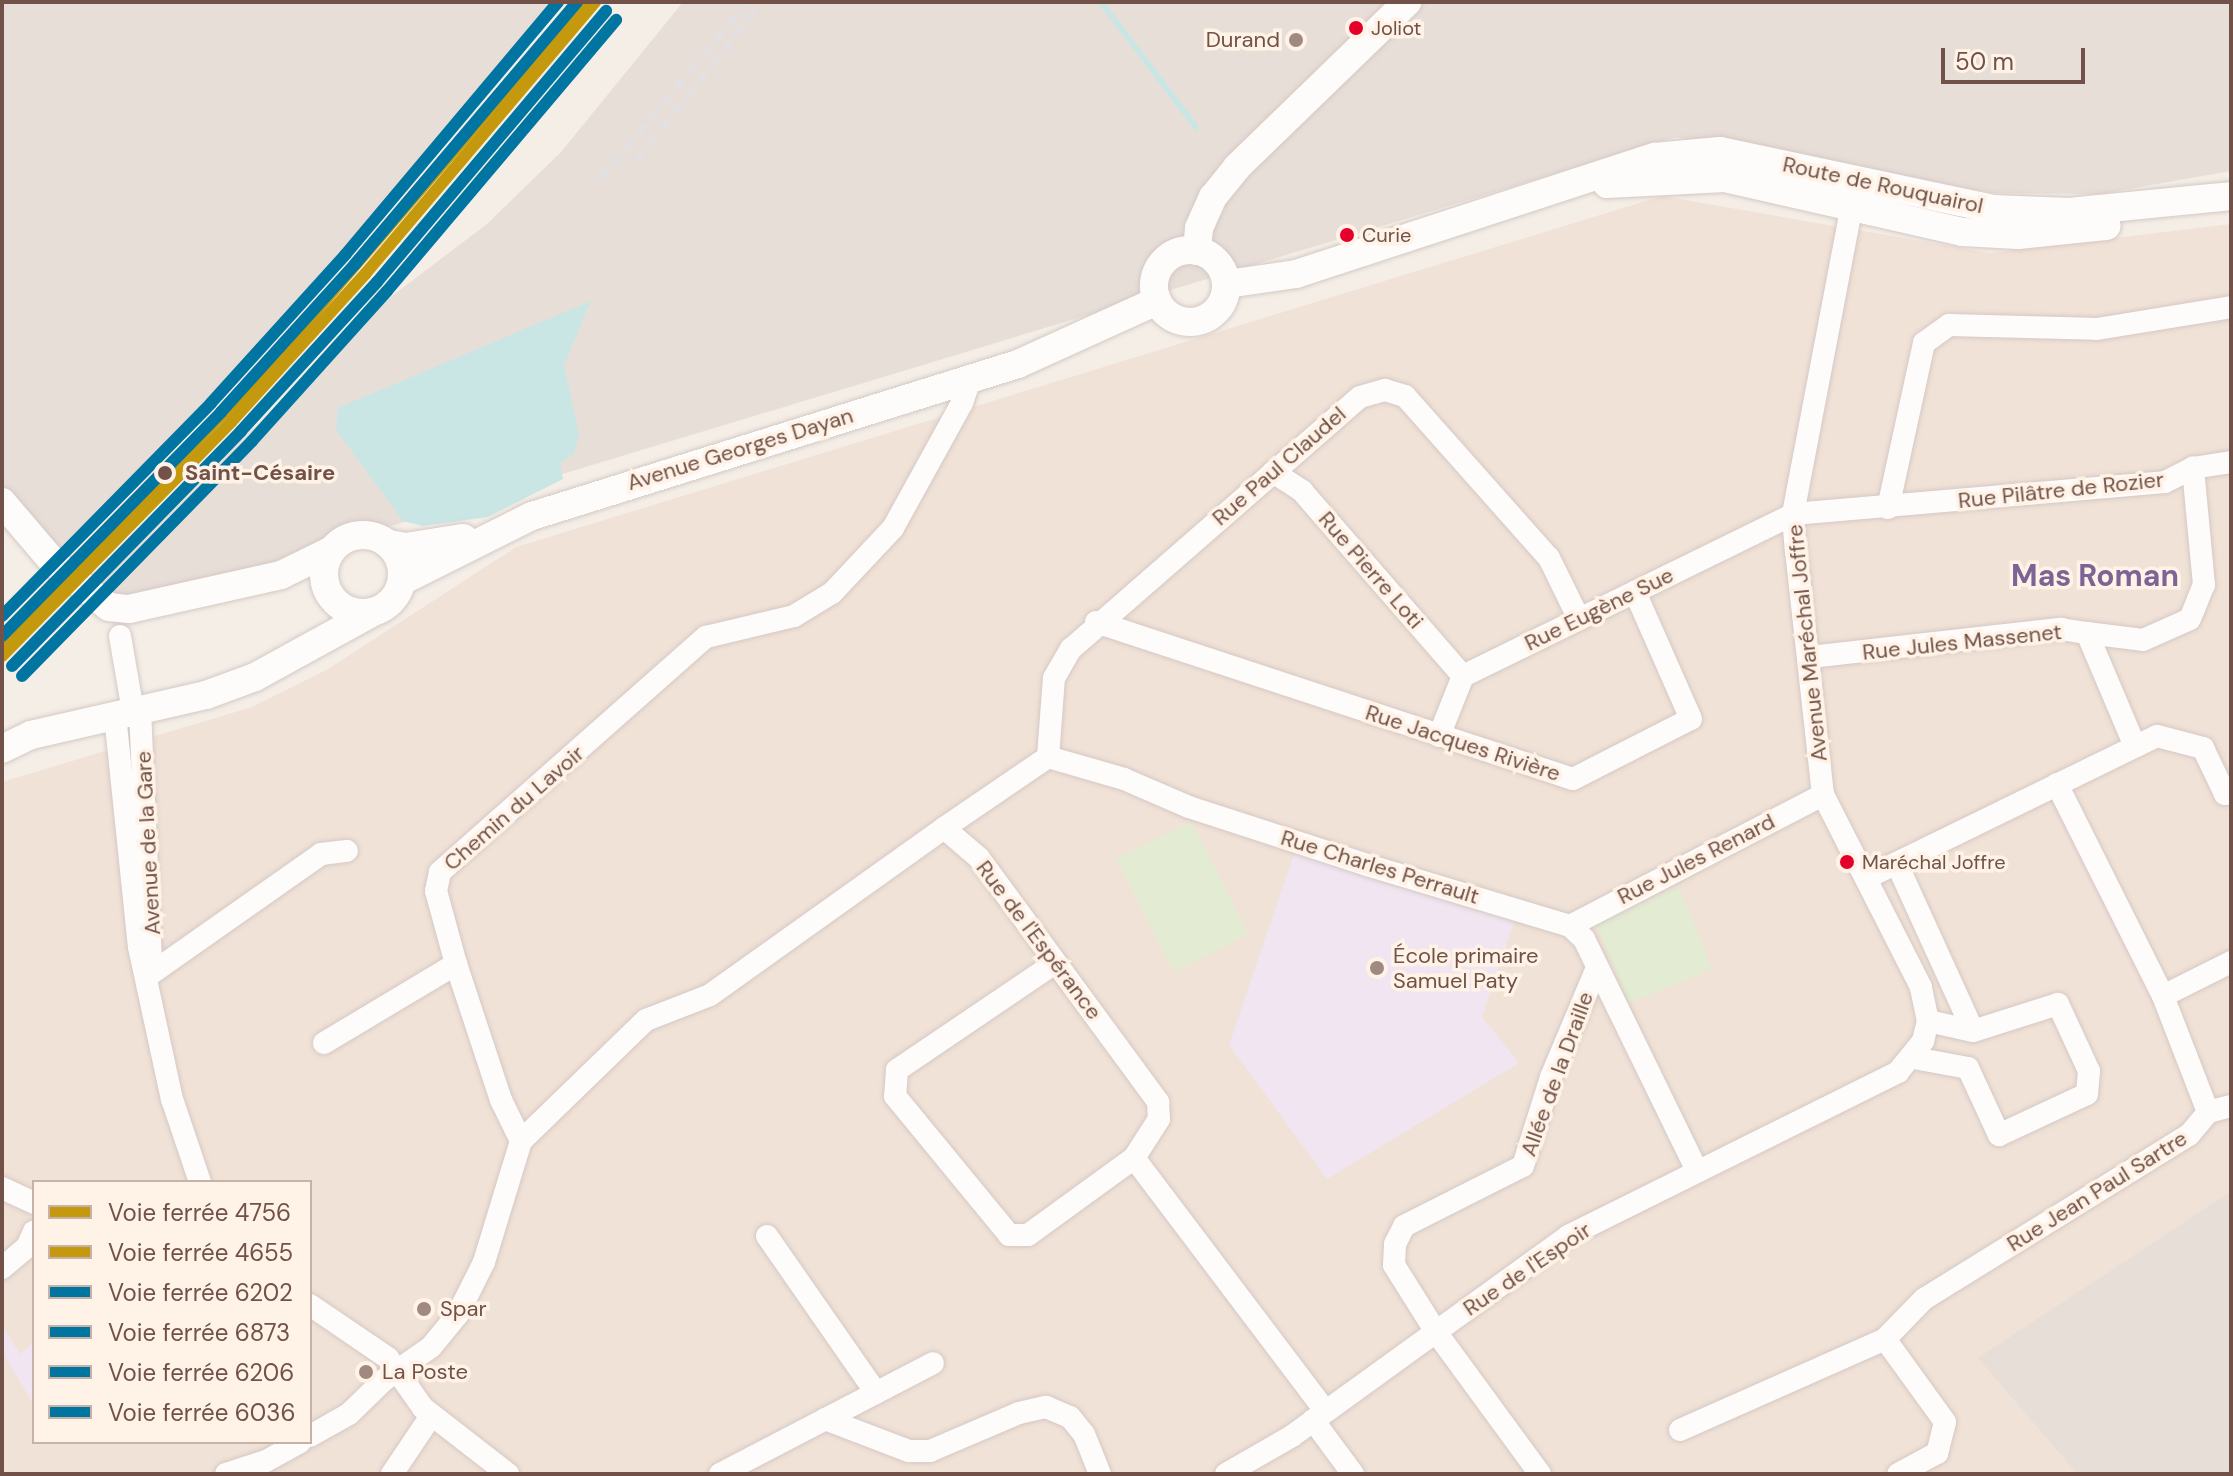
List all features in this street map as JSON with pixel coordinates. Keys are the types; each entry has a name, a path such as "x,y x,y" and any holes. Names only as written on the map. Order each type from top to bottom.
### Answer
{"street":[{"path":"1197,251 1199,228 1213,197 1237,167 1407,2"},
{"name":"Route de Rouquairol","path":"1227,284 1296,274 1547,194 1630,180 1725,178 1854,193 1962,232 2018,235 2129,222 2228,196"},
{"name":"Avenue Maréchal Joffre","path":"1854,193 1793,514 1823,795 1921,987 1922,1040"},
{"path":"1184,251 1197,251 1218,263 1227,284 1217,311 1205,319 1177,320 1157,301 1154,287 1163,263 1184,251"},
{"path":"971,377 1047,353 1157,301"},
{"path":"1888,508 1924,343 1949,325 2097,329 2231,307"},
{"name":"Avenue Georges Dayan","path":"389,544 433,544 510,525 971,377"},
{"name":"Chemin du Lavoir","path":"521,1141 501,1100 456,964 436,891 440,872 706,637 794,616 832,593 893,528 962,403 971,377"},
{"name":"Rue Paul Claudel","path":"1048,757 1054,678 1096,622 1360,397 1385,390 1405,396 1549,558 1579,619"},
{"name":"Rue Pilâtre de Rozier","path":"1793,514 2165,482 2193,468 2231,462"},
{"path":"2087,633 2143,640 2190,619 2204,585 2193,468"},
{"name":"Rue Pierre Loti","path":"1273,472 1302,491 1463,676"},
{"name":"Rue Eugène Sue","path":"1463,676 1793,514"},
{"path":"2,749 31,735 206,695 317,644 373,612 393,600 402,581 402,565 389,544 359,534 281,575 129,609 109,607 11,523"},
{"name":"Avenue Georges Dayan","path":"402,581 510,525"},
{"path":"317,644 327,623 323,568 330,551"},
{"path":"281,575 327,591 346,609 373,612"},
{"name":"Rue Jacques Rivière","path":"1096,622 1573,779 1691,719 1635,592"},
{"name":"Rue Jules Massenet","path":"1810,657 2061,629 2087,633 2135,746"},
{"name":"Avenue de la Gare","path":"120,636 154,946 149,975 172,1099 191,1177"},
{"path":"1439,736 1463,676"},
{"path":"1866,878 2157,736 2203,748 2225,794 2231,792"},
{"path":"312,1435 349,1414 431,1347 458,1314 484,1262 521,1141 646,1020 710,995 1048,757"},
{"name":"Rue Charles Perrault","path":"1048,757 1124,779 1189,807 1367,865 1570,926"},
{"name":"Rue Jean Paul Sartre","path":"1885,1339 1924,1299 2189,1135 2208,1112 2163,996 2057,784"},
{"name":"Rue Jules Renard","path":"1570,926 1823,795"},
{"name":"Rue de l'Espérance","path":"944,828 979,858 1158,1102 1159,1119 1134,1158"},
{"path":"149,975 321,854 347,851"},
{"path":"1897,864 1973,1031"},
{"path":"1570,926 1584,939 1596,970 1697,1171"},
{"path":"2163,996 2231,962"},
{"path":"1055,963 897,1070 895,1096 1009,1235 1028,1235 1134,1158 1319,1416 1353,1474"},
{"path":"324,1043 456,964"},
{"name":"Allée de la Draille","path":"1540,1474 1436,1332 1394,1265 1395,1244 1404,1226 1523,1166 1551,1077 1596,970"},
{"path":"2058,1004 2089,1071 2087,1094 1999,1135 1968,1068 1922,1040 1973,1031 2058,1004"},
{"name":"Rue de l'Espoir","path":"1226,1474 1319,1416 1568,1236 1898,1072 1922,1040"},
{"path":"2208,1112 2231,1106"},
{"path":"2,1188 32,1202"},
{"path":"2,1268 27,1247 32,1236"},
{"path":"767,1236 876,1393"},
{"path":"312,1306 388,1358 431,1416 508,1474"},
{"path":"1680,1430 1885,1339 1945,1422 1937,1453 1898,1474"},
{"path":"720,1474 933,1363"},
{"path":"825,1419 909,1451 930,1451 1046,1407 1070,1417 1084,1434 1100,1474"},
{"path":"392,1474 431,1416"},
{"path":"226,1474 296,1444"}],"shaded area":[{"path":"2,2 556,2 183,437 62,552 2,485"},
{"path":"683,2 2231,2 2231,171 2100,194 1994,193 1676,137 130,605 94,582 388,299 487,224 561,152"},
{"path":"1662,196 1990,253 2231,224 2231,1191 1979,1358 2077,1474 2,1474 2,782 252,707 328,669 516,547"},
{"name":"École primaire Samuel Paty","path":"1295,851 1515,919 1482,1017 1519,1063 1327,1179 1229,1045"},
{"path":"2231,1191 2231,1474 2077,1474 1978,1358"},
{"path":"2,1325 20,1354 32,1344 32,1402 2,1352"}],"green space":[{"path":"1191,821 1249,934 1174,972 1116,859"},
{"path":"1679,887 1712,970 1628,1004 1595,921"}],"water":[{"path":"591,301 564,365 579,435 574,454 560,463 563,479 488,517 423,526 403,521 336,430 338,408"}],"waterway":[{"path":"1101,2 1196,127"}],"railway":[{"path":"600,180 747,2"},
{"path":"636,161 762,2"}],"rail line":[{"name":"6036","path":"2,616 211,403 345,255 558,2"},
{"name":"6873","path":"2,636 221,412 355,264 577,2"},
{"name":"4756","path":"2,642 264,371 581,2"},
{"name":"4655","path":"2,656 231,422 366,273 595,2"},
{"name":"6202","path":"12,666 241,431 377,282 606,11"},
{"name":"6206","path":"22,676 252,441 387,291 616,20"}],"place":[{"name":"Joliot","path":"1356,28"},
{"name":"Durand","path":"1296,40"},
{"name":"Curie","path":"1347,235"},
{"name":"Saint-Césaire","path":"165,473"},
{"name":"Maréchal Joffre","path":"1847,862"},
{"name":"École primaire Samuel Paty","path":"1377,968"},
{"name":"Spar","path":"424,1309"},
{"name":"La Poste","path":"366,1372"}],"district":[{"name":"Mas Roman","path":"2095,576"}]}
